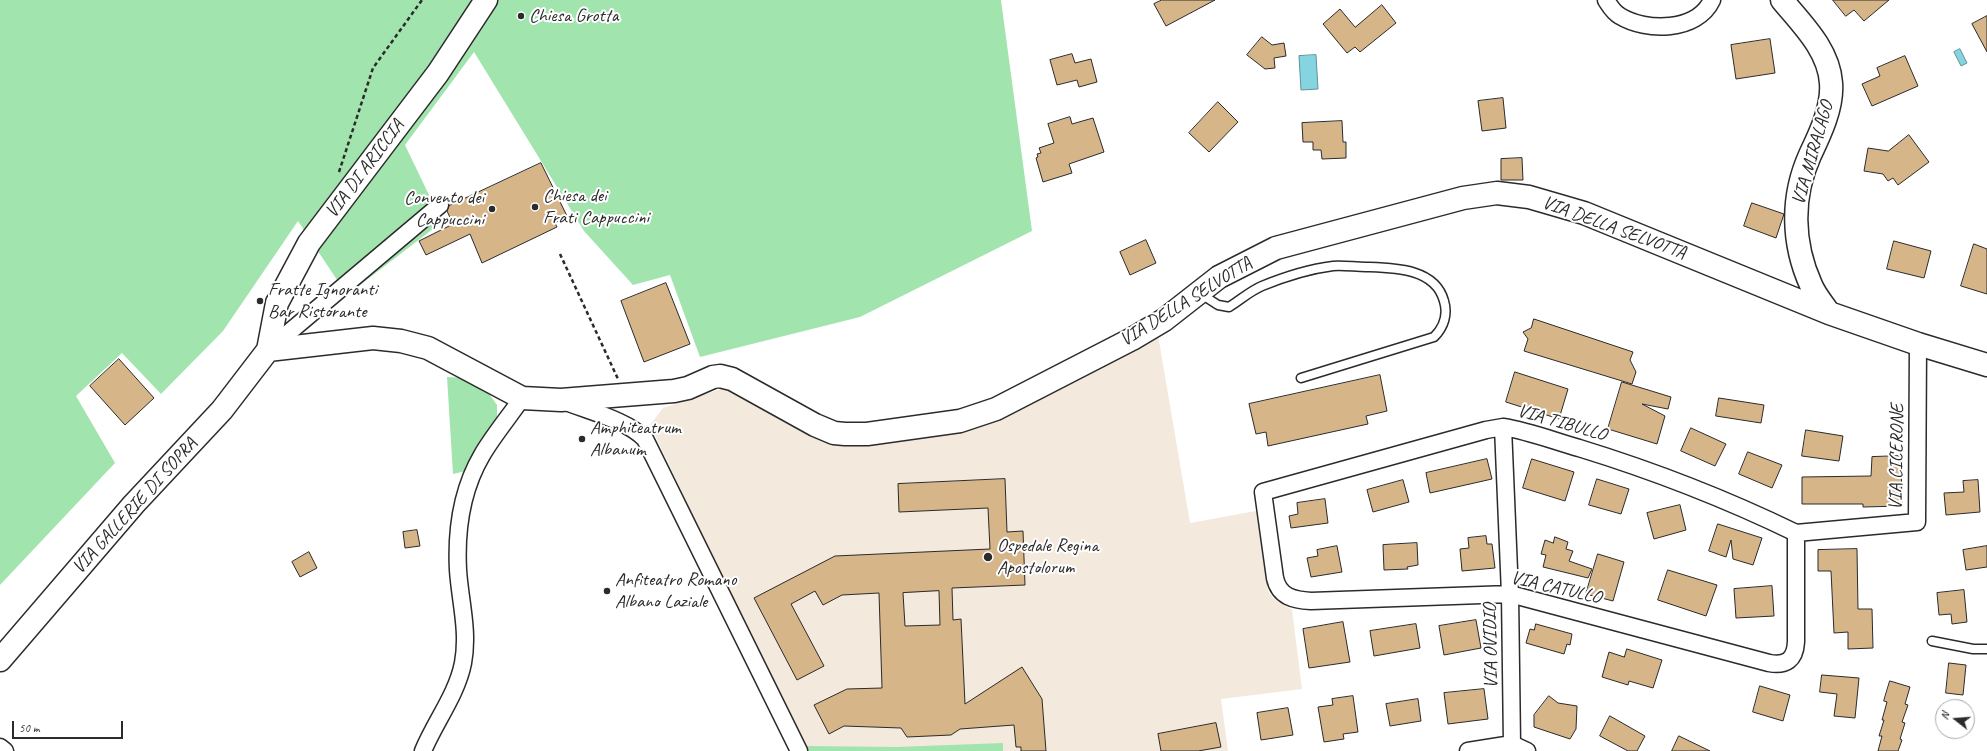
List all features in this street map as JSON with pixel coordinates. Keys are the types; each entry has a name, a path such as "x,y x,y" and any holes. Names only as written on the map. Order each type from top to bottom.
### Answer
{"street":[{"name":"VIA DI ARICCIA","path":"268,350 277,303 309,243 438,73 486,0"},
{"path":"1606,0 1613,11 1626,19 1648,25 1666,26 1683,23 1696,17 1704,12 1712,0"},
{"name":"VIA MIRALAGO","path":"1782,0 1818,46 1827,66 1831,83 1830,103 1803,174 1796,212 1796,232 1802,260 1811,286 1829,313"},
{"name":"VIA DELLA SELVOTTA","path":"522,398 561,400 683,389 720,376 739,382 806,420 834,433 867,434 940,425 971,418 996,409 1132,339 1164,320 1198,292 1235,268 1288,244 1463,198 1497,193 1529,197 1584,213 1829,313 1918,344 1985,360"},
{"path":"268,350 440,205"},
{"path":"268,350 373,338 401,341 428,348 522,398 482,455 472,475 465,497 458,540 458,570 466,630 463,663 457,682 423,751"},
{"name":"VIA CICERONE","path":"1796,532 1917,522 1918,344"},
{"name":"VIA GALLERIE DI SOPRA","path":"0,660 134,504 222,410 268,350"},
{"path":"561,400 634,430 647,442 799,751"},
{"name":"VIA TIBULLO","path":"1263,492 1486,430 1503,428 1520,430 1607,456 1690,485 1739,505 1796,532"},
{"name":"VIA OVIDIO","path":"1503,428 1510,594 1520,747"},
{"name":"VIA CATULLO","path":"1263,492 1275,582 1280,591 1292,598 1310,601 1510,594 1769,663 1782,664 1789,661 1794,655 1796,642 1796,532"},
{"path":"0,747 5,751"},
{"path":"1468,751 1520,747"}],"lane":[{"path":"1198,292 1218,305 1229,308 1261,286 1316,269 1335,266 1404,270 1427,278 1436,284 1441,292 1446,307 1446,315 1441,329 1434,337 1301,378"},
{"path":"1932,641 1973,649 1987,649"}],"path":[{"path":"337,178 373,68 422,0"},
{"path":"560,254 626,395"}],"shaded area":[{"name":"Ospedale Regina Apostolorum","path":"1158,335 1190,523 1256,511 1268,591 1273,598 1292,610 1302,689 1221,699 1228,751 805,751 650,425 663,408 721,389 729,390 810,434 839,446 866,446 965,432 997,419"}],"green space":[{"path":"0,0 1001,0 1032,231 860,317 700,357 670,275 633,285 584,231 474,52 405,145 442,222 347,295 298,221 223,331 161,394 122,353 76,396 115,463 0,585"},
{"path":"447,377 466,378 485,388 497,405 497,420 466,471 453,474"},
{"path":"1003,743 1003,751 808,751 805,746 897,747"}],"water":[{"path":"1960,49 1967,63 1961,66 1954,52"},
{"path":"1316,55 1318,89 1301,90 1299,56"}],"building":[{"path":"1162,0 1215,0 1166,26 1154,4"},
{"path":"1833,0 1889,0 1864,21 1854,10 1846,16"},
{"path":"1382,5 1396,23 1360,52 1355,47 1347,53 1323,24 1340,9 1355,27"},
{"path":"1987,16 1987,52 1972,24"},
{"path":"1262,37 1272,45 1284,43 1286,56 1274,58 1275,68 1265,69 1247,55"},
{"path":"1770,39 1775,73 1736,79 1731,45"},
{"path":"1072,54 1075,63 1091,59 1097,82 1079,87 1077,80 1057,85 1050,60"},
{"path":"1905,56 1918,86 1872,106 1862,84 1880,76 1877,68"},
{"path":"1503,98 1506,128 1482,131 1478,101"},
{"path":"1218,102 1238,122 1209,152 1189,133"},
{"path":"1070,117 1072,124 1093,118 1104,152 1069,164 1072,173 1043,182 1036,158 1038,157 1037,154 1041,153 1039,148 1054,143 1048,124"},
{"path":"1342,121 1343,142 1346,142 1346,158 1322,159 1321,150 1313,150 1313,142 1303,142 1302,123"},
{"path":"1909,135 1929,162 1898,185 1893,178 1888,181 1883,174 1864,171 1868,148 1888,151"},
{"path":"1522,158 1523,180 1501,180 1501,159"},
{"name":"Convento dei Cappuccini","path":"541,163 567,216 555,223 557,227 482,263 470,234 426,255 419,241 453,224 447,211 449,206"},
{"path":"1752,203 1784,214 1776,238 1744,226"},
{"path":"1146,240 1156,263 1130,275 1120,252"},
{"path":"1894,241 1931,251 1924,278 1887,269"},
{"path":"1974,244 1987,249 1987,294 1961,286"},
{"path":"666,283 690,344 644,362 621,301"},
{"path":"1534,319 1633,352 1630,360 1636,372 1632,384 1524,351 1528,339 1523,332 1531,328"},
{"path":"119,359 154,398 125,425 90,386"},
{"path":"1515,372 1568,389 1559,419 1506,402"},
{"path":"1380,375 1387,411 1366,416 1368,424 1268,446 1266,432 1256,434 1249,404"},
{"path":"1622,382 1671,397 1668,409 1642,404 1665,416 1657,444 1608,429"},
{"path":"1719,398 1764,405 1761,423 1716,416"},
{"path":"1691,428 1726,444 1715,466 1681,451"},
{"path":"1806,430 1843,436 1839,461 1802,456"},
{"path":"1748,452 1782,465 1772,488 1739,474"},
{"path":"1901,456 1902,506 1863,507 1863,504 1802,504 1802,477 1871,476 1872,457"},
{"path":"1487,459 1492,479 1430,493 1426,473"},
{"path":"1532,459 1574,472 1565,501 1523,488"},
{"path":"1005,479 1007,532 1023,531 1025,585 952,588 953,620 961,619 965,704 1022,667 1042,699 1046,751 1021,751 1021,747 1016,747 1014,725 960,729 951,735 907,737 901,728 844,726 829,734 814,705 847,689 882,688 879,593 842,595 823,605 815,591 791,604 824,666 797,680 754,598 835,556 990,549 988,508 899,512 898,484","holes":["939,591 940,625 905,626 903,593"]},
{"path":"1597,479 1629,489 1621,514 1589,505"},
{"path":"1403,480 1409,502 1373,512 1367,490"},
{"path":"1978,480 1980,512 1946,515 1944,493 1964,492 1963,481"},
{"path":"1325,499 1328,523 1291,528 1289,516 1298,514 1297,503"},
{"path":"1680,505 1686,530 1654,539 1647,513"},
{"path":"1718,524 1762,538 1753,565 1733,559 1731,540 1726,557 1709,551"},
{"path":"417,530 420,546 405,548 403,532"},
{"path":"1486,536 1487,544 1492,544 1495,568 1462,571 1460,549 1469,548 1468,538"},
{"path":"1555,537 1568,542 1566,549 1573,551 1569,561 1592,569 1588,578 1543,567 1546,555 1541,554 1545,540 1553,543"},
{"path":"1417,543 1418,565 1407,567 1408,569 1384,570 1383,545"},
{"path":"1337,546 1342,572 1311,577 1307,558 1318,556 1317,550"},
{"path":"1987,546 1987,567 1966,570 1963,550"},
{"path":"1857,549 1858,609 1872,609 1873,648 1848,649 1848,632 1834,633 1831,571 1818,571 1818,550"},
{"path":"309,552 317,568 300,577 292,562"},
{"path":"1598,554 1624,562 1613,601 1586,594"},
{"path":"1668,570 1717,585 1706,616 1658,600"},
{"path":"1772,586 1774,616 1736,618 1734,589"},
{"path":"1964,590 1967,622 1952,624 1951,614 1939,615 1937,593"},
{"path":"1476,620 1481,648 1444,655 1439,626"},
{"path":"1343,622 1350,662 1309,668 1303,629"},
{"path":"1416,624 1420,648 1374,656 1370,631"},
{"path":"1536,624 1572,634 1570,645 1567,644 1564,654 1526,643 1530,629 1534,630"},
{"path":"1627,649 1662,660 1653,688 1629,681 1628,685 1602,677 1609,652 1624,657"},
{"path":"1949,663 1966,665 1963,695 1946,693"},
{"path":"1822,675 1859,678 1855,718 1834,716 1837,694 1820,692"},
{"path":"1890,681 1910,687 1905,704 1908,705 1902,722 1905,723 1900,739 1902,740 1898,751 1878,751 1882,736 1879,736 1884,720 1882,720 1887,702 1884,701"},
{"path":"1760,686 1790,695 1783,721 1753,712"},
{"path":"1484,689 1488,719 1448,724 1444,693"},
{"path":"1353,696 1358,732 1343,734 1344,739 1324,742 1318,707 1333,705 1332,699"},
{"path":"1549,696 1558,703 1577,706 1576,729 1570,739 1534,727 1534,715"},
{"path":"1418,699 1421,721 1390,726 1386,704"},
{"path":"1288,708 1293,735 1261,740 1257,713"},
{"path":"1610,716 1645,736 1637,751 1628,751 1600,736"},
{"path":"1216,723 1221,747 1198,751 1161,751 1158,734"},
{"path":"1679,736 1710,751 1672,751"}],"place":[{"name":"Chiesa Grotta","path":"521,16"},
{"name":"Chiesa dei Frati Cappuccini","path":"535,207"},
{"name":"Convento dei Cappuccini","path":"492,209"},
{"name":"Fratte Ignoranti Bar Ristorante","path":"260,301"},
{"name":"Amphiteatrum Albanum","path":"582,439"},
{"name":"Ospedale Regina Apostolorum","path":"988,557"},
{"name":"Anfiteatro Romano Albano Laziale","path":"607,591"}]}
